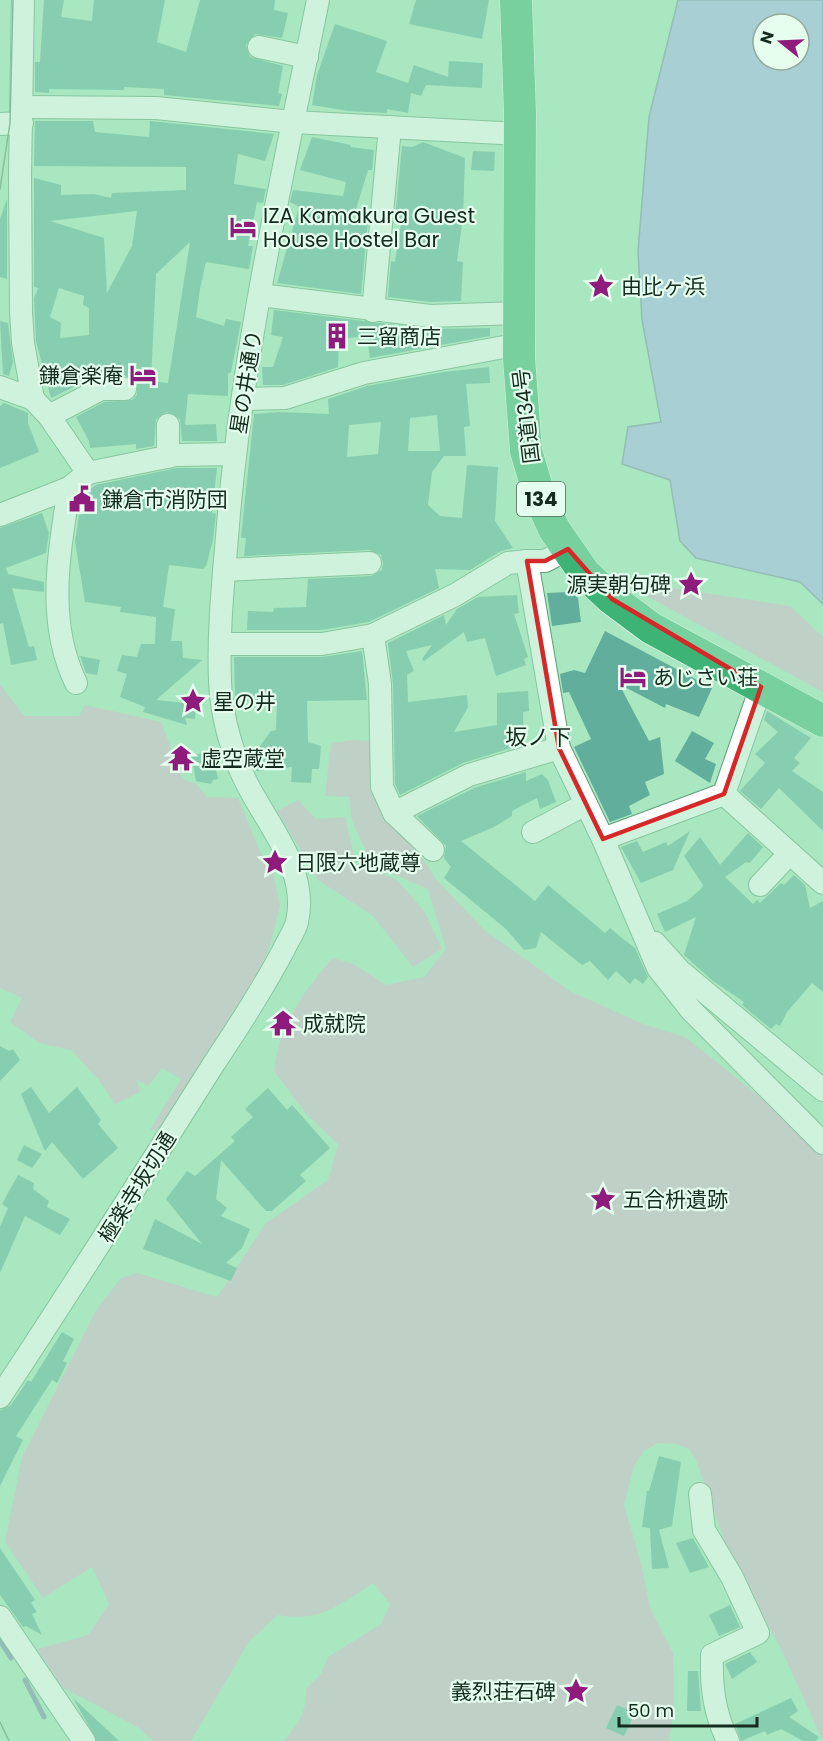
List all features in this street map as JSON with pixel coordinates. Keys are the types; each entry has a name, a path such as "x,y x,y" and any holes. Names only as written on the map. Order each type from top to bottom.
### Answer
{"highway":[{"name":"国道134号","path":"516,0 520,134 520,344 526,451 549,519 585,574 612,599 651,628 823,721"}],"street":[{"path":"23,0 15,118 21,312 23,343 33,399"},
{"name":"星の井通り","path":"220,644 224,570 235,454 243,399 260,295 318,0"},
{"path":"259,47 307,57"},
{"path":"15,118 156,108 293,122 520,134"},
{"path":"374,311 390,127"},
{"path":"260,295 374,311 430,316 520,312"},
{"path":"243,399 285,398 364,373 520,344"},
{"path":"0,387 33,399 49,416 88,473"},
{"path":"49,416 100,389 125,389"},
{"path":"168,425 168,457"},
{"path":"0,515 69,488 88,473 168,457 235,454"},
{"path":"69,488 56,593 56,614 66,662 76,683"},
{"path":"220,644 322,644 373,635 455,595 508,563 545,561 568,549"},
{"path":"526,561 559,748 603,840 622,889 642,928 658,968 691,1010 823,1143"},
{"path":"224,570 370,563"},
{"path":"373,635 380,684 382,787 394,813 433,850"},
{"name":"極楽寺坂切通","path":"0,1397 96,1254 271,974 297,924 300,897 288,854 263,815 241,771 226,728 220,684 220,644"},
{"path":"724,794 761,687"},
{"path":"394,813 469,775 559,748"},
{"path":"603,840 724,794"},
{"path":"724,794 823,883"},
{"path":"533,832 586,804"},
{"path":"760,885 790,853"},
{"path":"642,928 680,971 823,1090"},
{"path":"700,1494 704,1530 732,1576 758,1633 712,1655 711,1688 718,1720 728,1741"},
{"path":"0,1617 84,1741"}],"highlighted area":[{"path":"568,549 612,599 761,687 724,794 603,839 559,748 527,561 545,561"}],"shaded area":[{"path":"615,579 790,606 823,637 823,692"},
{"path":"0,684 24,716 79,716 85,705 161,722 183,779 196,784 207,797 238,798 259,849 274,876 280,906 271,942 250,996 159,1128 149,1131 181,1079 162,1068 148,1086 137,1080 140,1092 115,1104 98,1079 71,1050 39,1043 10,1022 22,998 0,988"},
{"path":"353,740 377,741 407,835 436,879 484,930 570,991 643,1024 685,1037 769,1104 823,1154 823,1741 780,1647 727,1548 696,1460 690,1450 677,1444 658,1443 644,1451 634,1466 624,1505 641,1563 650,1608 673,1653 674,1711 669,1741 284,1741 301,1717 306,1689 321,1674 328,1657 381,1624 390,1604 373,1583 339,1605 318,1614 293,1617 278,1615 250,1640 191,1741 153,1741 139,1728 62,1687 37,1649 88,1635 109,1604 92,1567 43,1598 5,1542 22,1457 96,1310 121,1278 137,1273 217,1297 266,1223 328,1180 338,1144 306,1114 274,1071 281,1039 302,996 333,958 353,964 386,985 424,977 446,949 428,889 372,865 351,818 350,797 325,796 331,743"},
{"path":"298,800 316,819 345,817 356,864 397,880 424,911 442,949 413,967 373,916 318,880 277,811"}],"water":[{"path":"678,0 823,0 823,604 800,582 696,558 680,541 670,480 622,464 628,427 661,422 642,320 638,251 649,117"}],"building":[{"path":"44,0 64,0 61,17 92,21 94,0 165,0 157,42 186,52 200,0 275,0 274,10 288,13 282,38 255,34 246,45 250,57 283,66 278,93 282,94 279,106 164,95 164,89 124,87 124,90 49,89 49,93 35,92 35,62 40,62"},
{"path":"416,0 489,0 482,39 409,24"},
{"path":"335,24 387,41 376,72 408,83 414,65 448,77 449,61 483,63 482,88 426,85 421,96 411,93 408,113 387,109 387,113 348,111 312,105 317,75"},
{"path":"35,121 93,121 95,132 149,137 150,121 274,134 265,161 238,154 234,184 266,189 263,203 257,202 248,246 253,246 249,269 206,262 200,289 196,317 224,326 226,319 241,322 231,372 228,374 228,396 188,394 185,425 216,424 217,441 182,441 180,419 167,412 156,419 154,446 136,449 136,444 90,448 89,441 76,417 104,402 132,400 137,395 137,383 126,376 95,377 51,398 36,341 34,298 38,288 34,287 34,178 61,185 61,195 94,194 111,198 112,193 186,190 186,167 34,166","holes":["137,211 132,246 107,293 104,238 50,221","190,242 168,383 151,381 156,274","59,288 84,296 83,305 89,308 89,335 60,338 61,323 50,317"]},
{"path":"312,137 351,145 350,147 374,150 372,170 368,170 353,219 368,221 361,294 277,283 299,207 290,202 293,190 343,196 346,182 300,170"},
{"path":"423,142 465,158 463,217 457,261 463,262 461,301 431,302 388,297 391,261 395,262 402,217 395,219 402,146 412,147"},
{"path":"473,151 495,152 494,171 471,170"},
{"path":"7,199 7,279 0,277 0,219"},
{"path":"274,310 429,329 490,328 490,336 370,358 367,336 339,339 338,367 283,385 263,385 262,367 273,367 283,337 271,335"},
{"path":"0,321 8,323 13,362 9,376 3,374"},
{"path":"489,367 490,383 466,384 470,426 464,427 466,456 444,456 432,472 428,505 440,516 462,518 467,465 498,467 495,521 513,548 501,551 470,570 435,569 439,588 369,622 321,630 247,630 248,611 273,612 274,608 306,607 308,579 371,576 382,570 383,563 381,555 369,550 244,556 246,538 241,538 254,414 280,412 329,414 328,399 367,386 444,372","holes":["437,415 440,451 408,451 410,418","381,422 378,454 347,457 349,425"]},
{"path":"4,403 28,413 28,423 39,452 0,468 0,406"},
{"path":"177,468 217,468 212,513 216,514 213,540 206,566 203,569 169,565 163,607 175,609 171,641 182,641 183,658 202,660 156,700 196,704 195,719 185,718 187,725 143,712 145,707 120,697 127,674 117,671 122,655 137,657 141,644 155,644 156,617 120,612 121,607 85,602 75,542 79,515 83,514 80,507 84,493 96,485"},
{"path":"42,513 49,533 46,553 6,568 8,574 44,582 44,592 12,588 29,647 34,646 37,660 11,665 3,623 0,624 0,528"},
{"path":"569,592 578,598 581,622 552,626 547,593"},
{"path":"517,595 519,613 514,614 528,657 524,659 526,665 496,676 485,638 467,642 464,632 424,661 422,659 432,645 406,651 414,671 407,675 408,702 467,695 468,707 454,732 497,725 497,693 528,691 529,711 523,712 524,744 463,763 400,795 395,784 393,684 388,643 444,615 446,625 457,609 478,597"},
{"path":"605,631 712,688 699,717 666,704 665,708 619,684 649,741 660,737 664,774 645,782 650,795 629,806 632,814 610,822 574,747 591,739 569,692 563,693 560,674 574,670 585,673"},
{"path":"362,651 367,700 307,701 308,742 321,746 319,769 312,769 311,783 291,782 292,767 256,771 253,756 271,731 276,730 277,703 235,700 234,657 322,657"},
{"path":"80,656 100,660 97,675 86,673"},
{"path":"767,711 811,738 794,758 800,763 792,771 823,792 823,831 779,788 761,809 740,791 765,763 755,754 778,732 764,720"},
{"path":"692,731 714,743 705,759 716,764 710,783 675,761"},
{"path":"205,753 206,756 213,757 218,779 213,780 211,784 196,781 191,755"},
{"path":"526,772 526,781 542,774 548,780 556,802 540,809 537,798 512,811 512,816 494,827 461,841 535,901 548,885 605,933 610,928 635,948 648,977 643,984 635,978 630,984 616,971 608,980 590,961 582,965 541,932 536,948 524,950 506,929 444,878 451,867 444,858 446,846 417,816 474,788"},
{"path":"690,831 673,870 641,883 621,847 637,841 643,852 666,842 668,846"},
{"path":"748,833 763,847 750,863 746,862 725,877 753,904 757,900 760,903 781,883 784,885 794,875 805,885 810,908 823,901 823,992 812,983 787,1012 780,1026 776,1024 771,1029 742,1005 744,1002 713,981 684,955 696,917 665,932 657,914 687,901 702,888 703,885 684,856 700,837 720,865"},
{"path":"0,1046 9,1051 13,1049 20,1060 0,1081"},
{"path":"31,1087 49,1113 77,1087 101,1120 98,1124 118,1148 83,1179 52,1142 45,1151 21,1094"},
{"path":"268,1088 287,1110 292,1105 330,1148 300,1175 306,1181 272,1211 266,1211 221,1160 216,1199 227,1208 221,1216 250,1229 242,1248 226,1263 237,1268 231,1281 143,1249 155,1219 202,1244 166,1199 187,1171 195,1176 235,1141 231,1137 253,1117 245,1109"},
{"path":"24,1145 42,1154 32,1168 17,1160"},
{"path":"18,1175 34,1183 33,1189 49,1201 47,1207 70,1219 60,1235 25,1216 0,1273 0,1227 8,1208 2,1204"},
{"path":"62,1332 74,1339 63,1361 67,1363 57,1383 52,1380 16,1436 23,1440 0,1486 0,1410 11,1405 28,1380 31,1382"},
{"path":"659,1456 681,1462 672,1526 659,1530 669,1568 652,1569 650,1528 642,1527 647,1491 649,1491"},
{"path":"693,1538 709,1567 690,1573 676,1543"},
{"path":"0,1548 35,1600 31,1603 37,1612 32,1614 42,1635 26,1626 23,1627 0,1595"},
{"path":"730,1605 740,1627 719,1636 709,1615"},
{"path":"750,1652 757,1662 732,1679 725,1664"},
{"path":"688,1671 698,1671 701,1711 687,1711"},
{"path":"73,1698 119,1741 97,1741"},
{"path":"791,1698 798,1711 789,1717 819,1737 816,1741 803,1741 781,1729 767,1735 765,1731 741,1741 735,1724"},
{"path":"617,1705 635,1713 624,1736 606,1728"}],"waterway":[{"path":"0,1641 11,1658"},
{"path":"25,1680 44,1717"}],"tram line":[{"path":"0,189 10,123 13,0"},
{"path":"0,1722 9,1741"}],"place":[{"name":"IZA Kamakura Guest House Hostel Bar","path":"243,227"},
{"name":"由比ヶ浜","path":"601,286"},
{"name":"三留商店","path":"337,336"},
{"name":"鎌倉楽庵","path":"143,375"},
{"name":"鎌倉市消防団","path":"82,499"},
{"name":"源実朝句碑","path":"691,584"},
{"name":"あじさい荘","path":"633,677"},
{"name":"星の井","path":"193,701"},
{"name":"虚空蔵堂","path":"181,758"},
{"name":"日限六地蔵尊","path":"275,862"},
{"name":"成就院","path":"283,1023"},
{"name":"五合枡遺跡","path":"603,1199"},
{"name":"義烈荘石碑","path":"576,1691"}],"district":[{"name":"坂ノ下","path":"538,737"}]}
